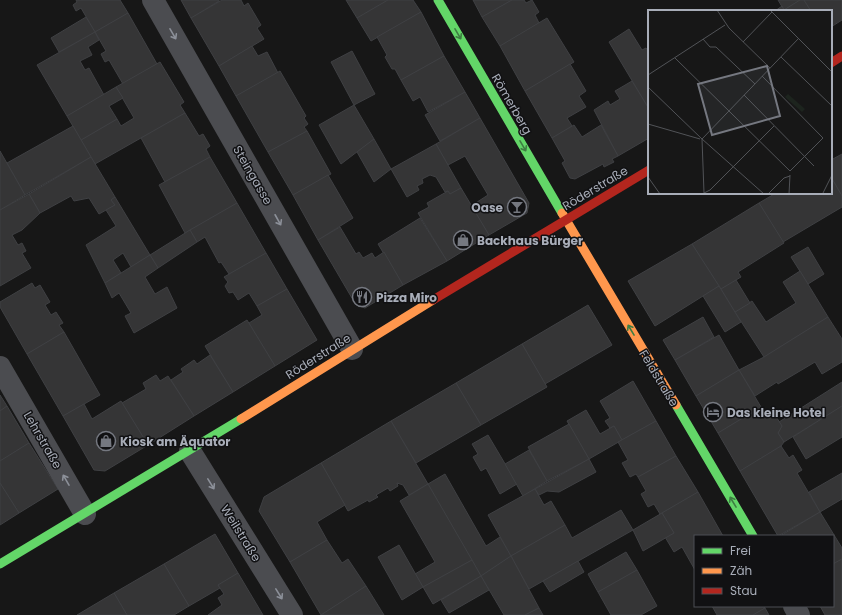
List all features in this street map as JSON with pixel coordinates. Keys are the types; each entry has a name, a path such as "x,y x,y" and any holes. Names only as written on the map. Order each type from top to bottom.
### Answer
{"street":[{"name":"Steingasse","path":"153,0 352,349"},
{"name":"Römerberg","path":"438,0 566,219"},
{"path":"832,62 842,56"},
{"name":"Röderstraße","path":"0,564 190,451 352,349 648,171"},
{"name":"Feldstraße","path":"566,219 752,535"},
{"name":"Lehrstraße","path":"0,367 85,514"},
{"name":"Weilstraße","path":"190,451 292,615"}],"building":[{"path":"76,0 120,0 128,13 95,32 81,8 76,11 73,5 77,2"},
{"path":"181,0 219,0 219,1 191,18"},
{"path":"222,0 241,0 244,6 248,3 261,25 257,28 264,39 219,66 191,18"},
{"path":"346,0 388,0 357,18"},
{"path":"388,0 413,0 421,12 371,41 357,18"},
{"path":"473,0 512,0 482,17"},
{"path":"512,0 524,0 526,3 532,0 539,12 535,15 539,23 500,46 482,17"},
{"path":"778,0 800,0 784,10"},
{"path":"800,0 804,0 810,10 784,10"},
{"path":"804,0 842,0 842,20 832,26 832,10 810,10"},
{"path":"782,6 784,10 776,10"},
{"path":"421,12 444,56 401,80 395,69 392,69 385,57 387,55 377,37"},
{"path":"128,13 157,64 123,84 109,60 105,62 101,54 106,51 95,32"},
{"path":"86,17 95,32 59,52 51,38"},
{"path":"547,18 574,62 525,91 500,46"},
{"path":"629,29 642,50 646,48 648,51 648,107 609,42"},
{"path":"95,32 99,40 88,47 92,55 80,61 85,70 89,68 104,95 67,116 37,65"},
{"path":"252,46 258,56 267,52 278,73 236,96 219,66"},
{"path":"352,51 375,94 354,105 331,62"},
{"path":"444,56 465,92 428,112 420,97 413,101 401,80"},
{"path":"160,62 184,102 180,105 185,113 95,164 81,140 117,119 121,126 134,118 116,87"},
{"path":"570,64 586,91 579,96 586,107 567,118 572,126 552,138 525,91"},
{"path":"280,71 306,116 304,118 308,124 304,127 307,131 268,152 236,96"},
{"path":"632,81 648,107 648,139 618,156 594,110 608,101 610,105 620,99 615,91"},
{"path":"116,87 123,98 109,106 117,119 81,140 67,116"},
{"path":"465,92 480,118 440,141 425,115"},
{"path":"354,105 374,139 341,164 319,125"},
{"path":"185,113 199,136 203,134 210,146 206,149 210,157 165,182 141,138"},
{"path":"480,118 529,203 527,213 489,235 471,206 488,195 465,156 448,165 436,144"},
{"path":"574,125 582,137 601,125 618,156 612,159 614,162 604,167 603,164 575,179 570,178 562,163 565,161 552,138"},
{"path":"73,126 91,157 25,195 7,163"},
{"path":"307,131 331,174 293,195 268,152"},
{"path":"374,139 391,169 374,182 357,152"},
{"path":"436,144 461,188 450,194 448,191 445,192 436,177 430,175 422,179 423,183 417,186 419,190 407,197 391,169"},
{"path":"0,151 25,195 0,210"},
{"path":"842,154 842,196 832,179 832,159"},
{"path":"91,157 115,197 111,200 115,205 99,214 89,198 74,201 71,196 40,213 29,194"},
{"path":"210,157 237,203 185,233 159,185"},
{"path":"328,175 353,218 318,240 293,195"},
{"path":"832,179 842,196 842,207 783,242 759,203 774,194 832,194"},
{"path":"461,188 489,235 447,261 418,213 429,207 427,203 448,191 450,194"},
{"path":"29,194 40,213 22,230 12,235 18,245 22,243 26,251 22,253 31,268 0,286 0,210"},
{"path":"115,197 150,255 131,267 123,253 113,260 121,273 105,283 86,245 116,226 106,210 115,205 111,200"},
{"path":"237,203 266,253 229,274 221,262 219,263 205,237 197,242 190,230"},
{"path":"759,203 784,243 738,272 741,277 721,289 692,244"},
{"path":"420,218 447,261 403,285 378,244"},
{"path":"340,227 356,254 359,252 363,258 372,253 375,258 384,252 403,285 365,308 356,305 318,240"},
{"path":"190,230 197,242 158,268 150,255"},
{"path":"692,244 719,286 655,326 628,281"},
{"path":"808,247 824,274 808,284 791,257"},
{"path":"266,253 287,289 257,306 249,293 238,300 233,292 229,293 225,286 228,282 224,277"},
{"path":"150,255 158,268 145,277 155,294 167,287 177,308 134,333 125,316 131,313 119,293 112,298 105,283"},
{"path":"800,271 828,317 764,357 735,312 752,301 766,322 796,303 783,282"},
{"path":"736,280 750,303 735,312 721,289"},
{"path":"32,283 35,288 40,285 50,302 45,305 51,315 56,312 63,323 59,325 64,332 27,354 0,307 0,302"},
{"path":"719,286 741,322 725,332 703,296"},
{"path":"287,289 317,340 275,366 249,323 262,315 257,306"},
{"path":"588,305 612,345 545,384 522,344"},
{"path":"703,317 714,337 675,360 663,340"},
{"path":"828,317 842,339 842,362 822,374 815,362 778,384 777,382 755,396 739,370 764,357"},
{"path":"247,320 275,366 233,392 205,346"},
{"path":"64,332 100,395 63,416 27,354"},
{"path":"719,335 739,370 696,396 675,360"},
{"path":"522,344 547,387 481,425 456,383"},
{"path":"210,355 233,392 194,416 171,380 183,372 181,369 194,360 197,364"},
{"path":"739,370 761,407 718,433 696,396"},
{"path":"156,375 160,381 168,376 194,416 148,445 122,403 146,389 143,383"},
{"path":"633,381 656,421 622,440 614,426 610,428 605,421 610,418 600,401"},
{"path":"842,382 842,406 784,442 778,433 782,426 779,422"},
{"path":"456,383 481,425 416,463 391,421"},
{"path":"0,395 7,406 0,411"},
{"path":"121,401 148,445 105,471 94,470 63,416 84,404 92,419"},
{"path":"7,406 29,443 0,461 0,411"},
{"path":"842,406 842,437 806,459 793,437"},
{"path":"761,407 765,413 775,415 782,426 778,433 784,442 781,446 740,471 718,433"},
{"path":"586,410 600,434 614,426 622,440 589,459 567,421"},
{"path":"391,421 428,484 409,495 403,485 397,483 398,486 390,491 388,488 376,495 378,497 369,502 368,500 348,511 321,463"},
{"path":"656,421 676,456 638,477 636,474 630,477 622,463 628,460 618,442"},
{"path":"569,424 589,459 547,481 528,447"},
{"path":"488,435 517,484 500,494 486,468 481,471 473,457 478,454 472,444"},
{"path":"29,443 58,489 19,513 0,483 0,461"},
{"path":"781,446 789,458 793,455 802,470 797,473 820,512 777,535 740,471"},
{"path":"529,450 547,481 523,496 505,464"},
{"path":"676,456 698,492 660,514 654,504 648,507 641,494 646,491 638,477"},
{"path":"589,459 596,472 559,492 547,491 539,495 535,489"},
{"path":"321,463 345,505 317,522 327,540 290,562 259,511 264,497"},
{"path":"842,473 842,499 820,512 809,492"},
{"path":"445,474 486,546 500,537 511,556 481,576 428,484"},
{"path":"0,483 19,513 0,525"},
{"path":"428,484 472,560 423,587 415,574 435,562 400,501"},
{"path":"535,489 544,505 551,501 565,525 511,556 488,515"},
{"path":"698,492 722,535 694,535 694,568 682,547 674,552 665,537 674,533 662,513"},
{"path":"621,510 633,530 529,589 511,556 565,525 572,538"},
{"path":"820,512 842,548 842,559 834,563 834,535 782,535"},
{"path":"662,513 674,533 643,551 633,530"},
{"path":"215,534 238,573 218,585 220,588 189,606 164,564"},
{"path":"327,540 342,563 348,559 366,586 321,615 290,562"},
{"path":"399,545 423,587 402,600 378,557"},
{"path":"626,552 637,570 598,592 588,574"},
{"path":"511,556 539,608 525,615 504,615 481,576"},
{"path":"842,559 842,615 825,615 821,607 834,607 834,563"},
{"path":"472,560 481,576 433,604 423,587"},
{"path":"578,561 584,572 550,592 543,581"},
{"path":"164,564 189,606 174,615 127,615 114,593"},
{"path":"637,570 657,606 641,615 611,615 598,592"},
{"path":"238,573 263,615 208,615 222,605 218,598 224,594 218,585"},
{"path":"481,576 489,590 449,613 441,600"},
{"path":"366,586 384,615 321,615"},
{"path":"114,593 127,615 77,615"},
{"path":"713,607 765,608 753,615 717,615"},
{"path":"539,608 543,615 525,615"},
{"path":"765,608 769,615 753,615"}],"traffic: fast":[{"path":"438,0 562,213"},
{"path":"676,405 752,535"},
{"path":"0,564 241,419"}],"traffic: slow":[{"path":"562,213 676,405"},
{"path":"241,419 433,300"}],"traffic: jam":[{"path":"832,62 842,56"},
{"path":"433,300 648,171"}],"place":[{"name":"Oase","path":"517,207"},
{"name":"Backhaus Bürger","path":"463,240"},
{"name":"Pizza Miro","path":"362,297"},
{"name":"Das kleine Hotel","path":"713,412"},
{"name":"Kiosk am Äquator","path":"106,441"}]}
